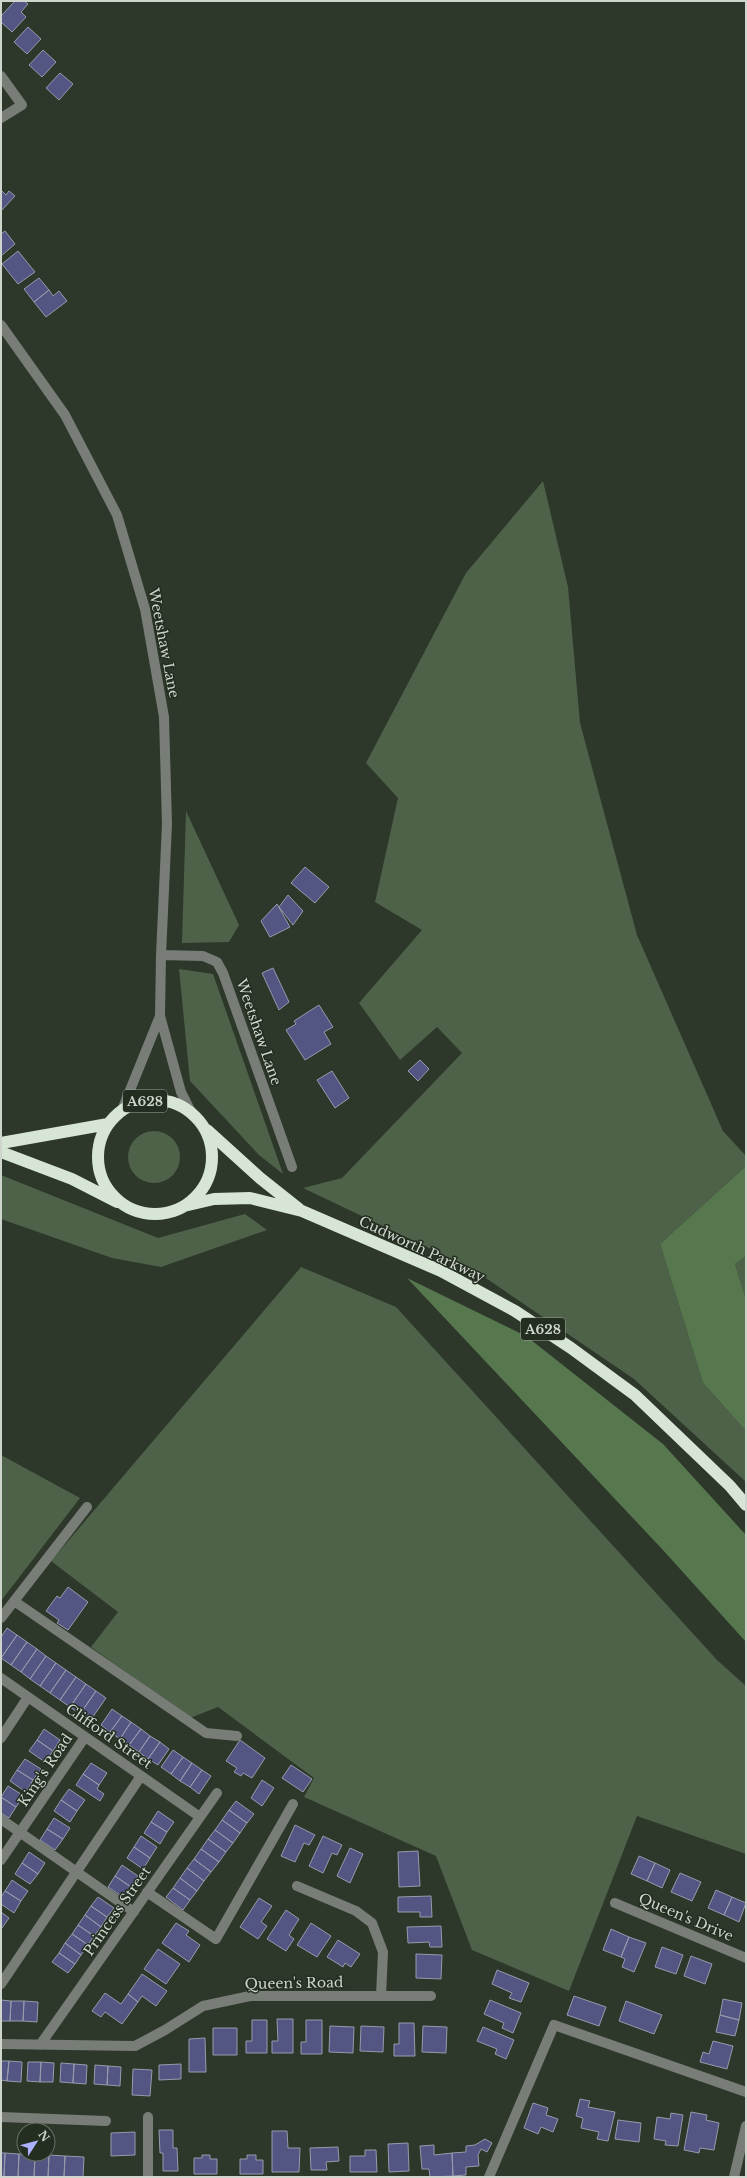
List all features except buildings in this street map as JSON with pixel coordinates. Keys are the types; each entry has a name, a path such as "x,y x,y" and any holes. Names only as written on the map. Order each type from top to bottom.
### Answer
{"highway":[{"name":"Cudworth Parkway","path":"129,1207 114,1196 103,1180 98,1161 100,1141 108,1124 122,1110 138,1102 157,1100 175,1103 191,1112 204,1128 260,1178 302,1210"},
{"name":"A628","path":"1,1143 108,1124"},
{"name":"Cudworth Parkway","path":"184,1206 198,1195 208,1180 212,1162 211,1144 204,1128"},
{"name":"Cudworth Parkway","path":"1,1152 72,1179 129,1207 147,1213 166,1213 184,1206 214,1199 250,1198 302,1210 441,1271 515,1311 571,1348 635,1395 730,1486 746,1505"}],"street":[{"path":"1,76 22,105 1,118"},
{"name":"Weetshaw Lane","path":"1,325 65,415 113,509 146,608 164,717 167,824 161,955 160,1016 181,1092 191,1112"},
{"name":"Weetshaw Lane","path":"161,955 203,956 217,962 292,1167"},
{"name":"Weetshaw Lane","path":"122,1110 160,1016"},
{"path":"1,1618 87,1507"},
{"path":"14,1601 206,1733 237,1736"},
{"name":"Clifford Street","path":"1,1678 200,1817"},
{"path":"1,1738 28,1697"},
{"name":"King's Road","path":"1,1860 84,1737"},
{"path":"1,1984 142,1776"},
{"name":"Princess Street","path":"40,2045 217,1793"},
{"path":"147,1892 216,1939 293,1804"},
{"path":"1,1819 134,1912"},
{"path":"297,1886 356,1911 372,1923 384,1952 381,1996"},
{"name":"Queen's Drive","path":"615,1903 746,1958"},
{"name":"Queen's Road","path":"1,2044 134,2046 165,2030 203,2006 250,1996 430,1996"},
{"path":"489,2177 554,2025 746,2092"},
{"path":"1,2117 106,2121"},
{"path":"148,2117 148,2177"},
{"path":"734,2177 746,2126"}],"green space":[{"path":"543,481 568,587 580,723 637,935 723,1131 746,1156 746,1166 660,1244 703,1383 746,1431 746,1482 634,1379 471,1268 303,1188 342,1178 462,1053 437,1027 400,1060 359,1003 422,930 375,902 398,798 366,763 466,573"},
{"path":"186,811 239,925 229,942 182,943"},
{"path":"179,969 213,974 283,1174 259,1155 190,1081"},
{"path":"154,1131 164,1133 172,1139 178,1147 180,1157 178,1167 172,1175 164,1181 154,1183 144,1181 136,1175 130,1167 128,1157 130,1147 136,1139 144,1133"},
{"path":"746,1166 746,1256 735,1264 746,1299 746,1431 703,1383 660,1244"},
{"path":"1,1175 158,1238 245,1214 267,1230 161,1267 112,1258 1,1219"},
{"path":"746,1256 746,1299 735,1264"},
{"path":"301,1267 396,1307 717,1660 746,1686 746,1854 637,1816 569,1991 472,1950 436,1856 304,1797 314,1778 218,1707 190,1718 91,1647 118,1612 51,1561"},
{"path":"407,1278 526,1336 663,1444 746,1535 746,1642 662,1549"},
{"path":"1,1455 80,1498 1,1601"}]}
